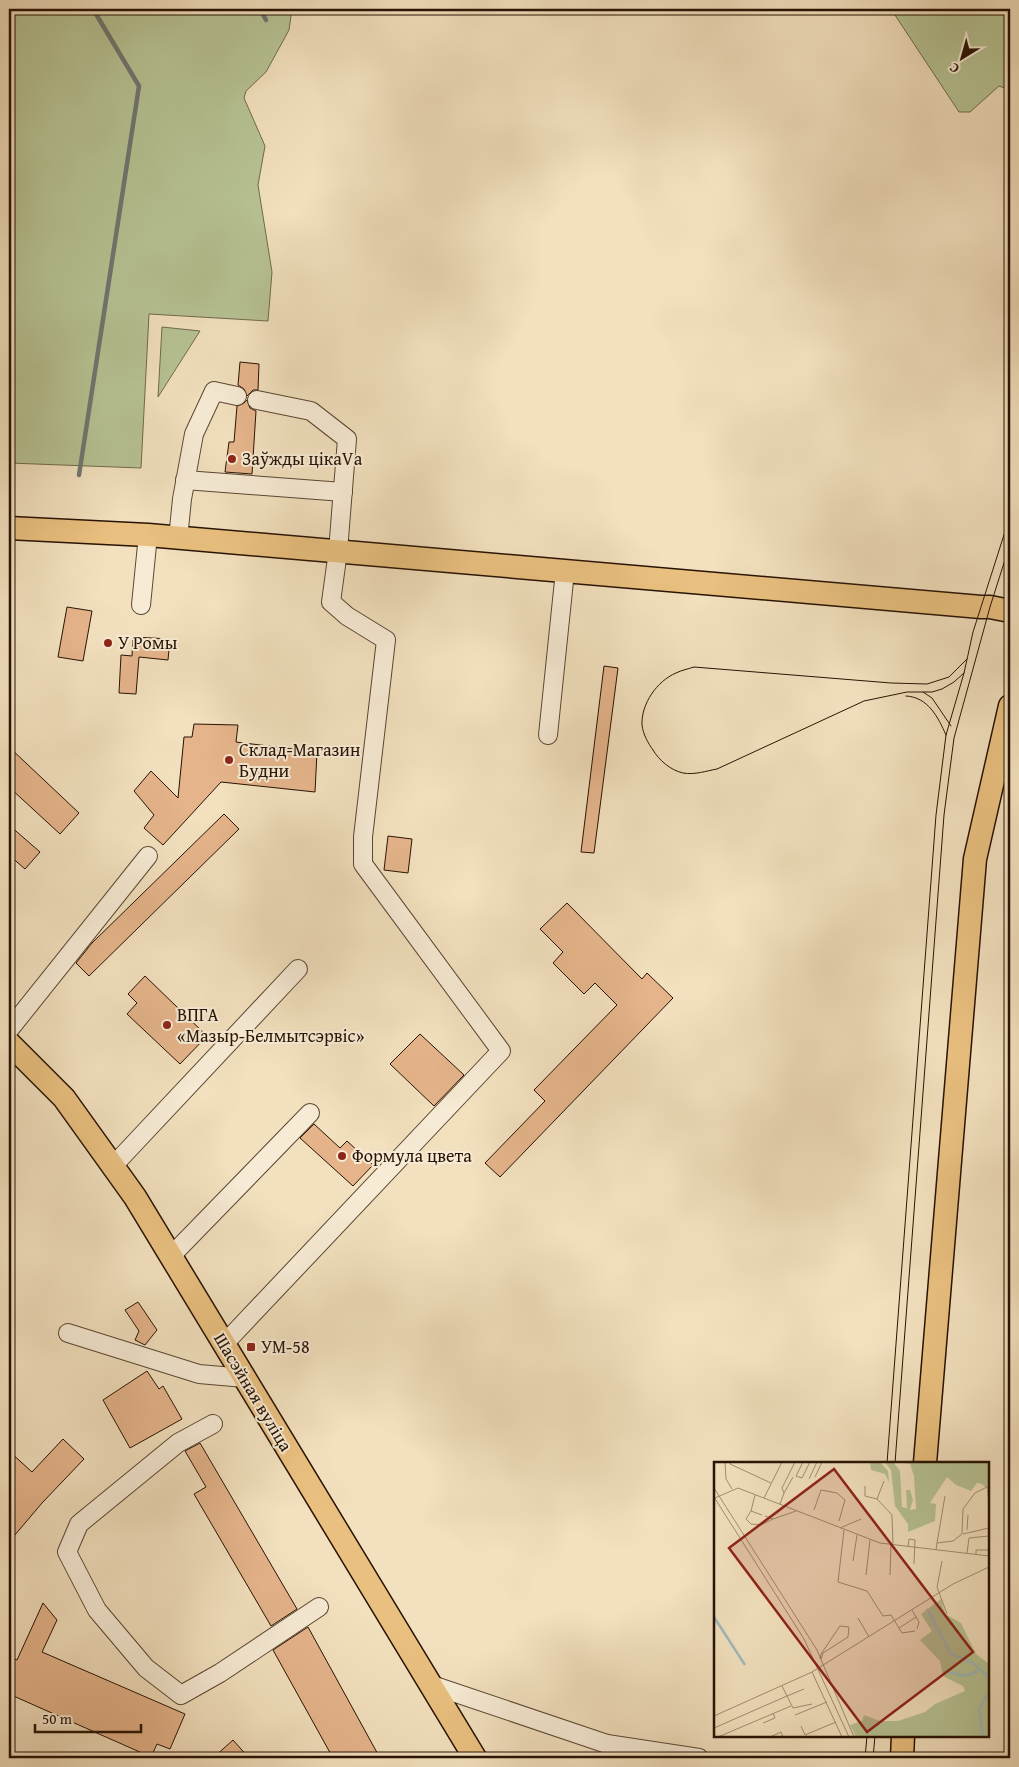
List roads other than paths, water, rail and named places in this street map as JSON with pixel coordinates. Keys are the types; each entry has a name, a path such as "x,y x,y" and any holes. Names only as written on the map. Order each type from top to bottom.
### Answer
{"main road":[{"path":"9,528 148,536 338,551 981,608 990,607 1010,611"},
{"path":"925,1462 974,859 1010,706"},
{"name":"Шасэйная вуліца","path":"9,1043 64,1098 135,1197 475,1758"},
{"path":"902,1758 903,1737"}],"lane":[{"path":"178,539 185,480 194,434 214,391 237,396"},
{"path":"224,1344 501,1051 363,864 362,837 386,640 347,616 330,602 338,551 346,439 311,411 257,400"},
{"path":"185,480 343,492"},
{"path":"141,605 148,536"},
{"path":"548,735 565,572"},
{"path":"9,1030 148,856"},
{"path":"113,1166 298,969"},
{"path":"171,1256 310,1113"},
{"path":"68,1333 199,1374 245,1378"},
{"path":"213,1424 178,1443 79,1524 67,1552 97,1610 146,1668 181,1695 220,1673 319,1607"},
{"path":"432,1685 607,1744 698,1758"},
{"path":"607,1744 617,1758"}],"waterway":[{"path":"79,475 139,86 93,9"},
{"path":"260,9 266,20"}],"tram line":[{"path":"887,1462 936,815 946,735 964,673 973,632 1010,516"},
{"path":"895,1462 944,815 954,738 990,607 1010,544"},
{"path":"964,673 954,682 932,692 907,692 864,701 717,769 692,774 674,770 665,764 651,747 642,725 642,717 647,701 657,687 680,671 694,667 891,683 927,684 949,677 967,659"},
{"path":"923,692 932,698 951,726"},
{"path":"906,696 914,697 926,704 936,715 946,735"},
{"path":"865,1758 867,1737"},
{"path":"873,1758 875,1737"}],"place":[{"name":"Заўжды цікаVа","path":"232,459"},
{"name":"У Ромы","path":"108,643"},
{"name":"Склад-Магазин Будни","path":"229,760"},
{"name":"ВПГА «Мазыр-Белмытсэрвіс»","path":"167,1025"},
{"name":"Формула цвета","path":"342,1156"},
{"name":"УМ-58","path":"251,1347"}]}
